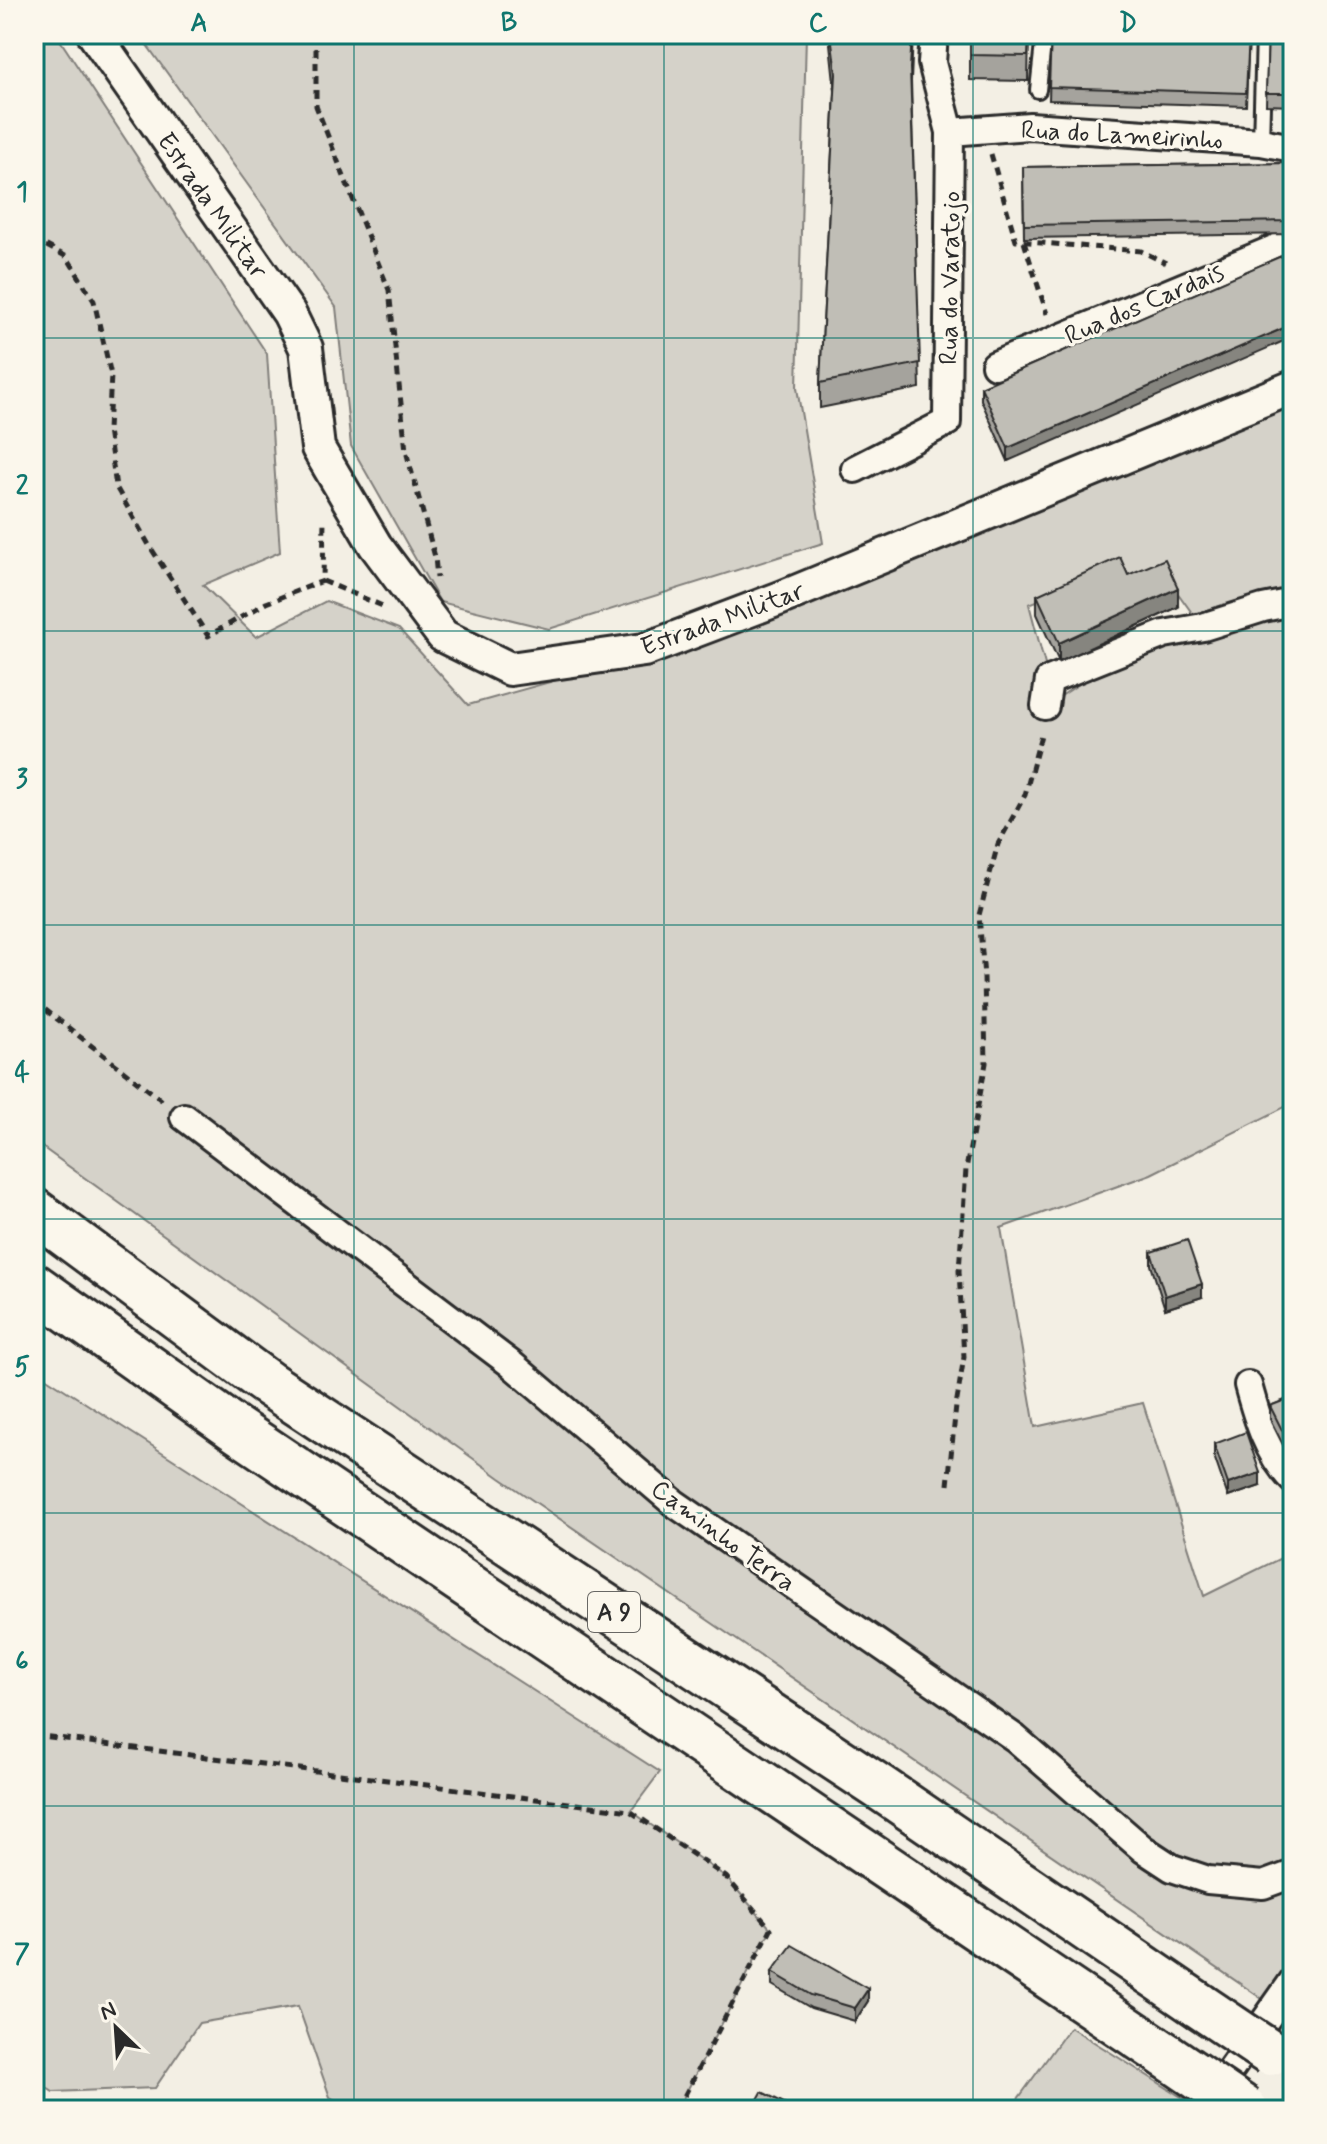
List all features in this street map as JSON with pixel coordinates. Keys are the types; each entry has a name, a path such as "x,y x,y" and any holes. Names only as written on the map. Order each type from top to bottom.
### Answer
{"highway":[{"name":"A 9","path":"34,1211 267,1383 879,1787 1282,2060"},
{"name":"A 9","path":"34,1286 234,1428 1245,2110"}],"street":[{"name":"Estrada Militar","path":"94,34 289,313 306,348 318,448 375,545 443,636 510,669 644,650 781,598 1293,387"},
{"name":"Rua do Varatojo","path":"855,469 947,422 950,132 932,63 934,34"},
{"name":"Rua do Lameirinho","path":"950,132 1030,126 1261,142 1293,148"},
{"name":"Rua dos Cardais","path":"995,365 1293,241"},
{"path":"1045,706 1049,680 1164,634 1203,627 1293,602"},
{"name":"Caminho Terra","path":"184,1117 511,1364 674,1503 1015,1738 1143,1849 1172,1868 1208,1880 1263,1885 1293,1874"},
{"path":"1248,1385 1259,1424 1282,1470 1293,1480"},
{"path":"1202,2110 1293,1981"}],"lane":[{"path":"1038,90 1044,34"},
{"path":"1261,142 1264,34"}],"path":[{"path":"316,34 316,106 389,290 406,451 435,557 443,636"},
{"path":"985,130 1016,241 1141,251 1166,263"},
{"path":"34,239 67,257 94,301 111,375 108,430 116,487 208,636 266,603 323,581 324,517 343,491"},
{"path":"1024,242 1047,314"},
{"path":"948,1485 964,1357 959,1271 966,1169 986,1063 979,915 998,844 1025,795 1042,734 1045,706"},
{"path":"34,1001 184,1117"},
{"path":"34,1735 630,1811 726,1877 771,1929 677,2110"}],"shaded area":[{"path":"34,34 56,34 267,354 280,552 203,585 256,637 326,601 399,629 468,705 757,624 1293,405 1293,1103 1151,1174 1001,1228 1035,1427 1143,1403 1204,1596 1293,1552 1293,2020 500,1478 42,1147 34,1137","holes":["1124,566 1132,584 1162,571 1202,627 1139,644 1046,706 1049,680 1029,604"]},
{"path":"139,34 806,34 797,388 823,543 549,629 440,602 351,446 336,307"},
{"path":"34,1370 660,1772 631,1811 726,1877 771,1929 677,2110 353,2110 330,2097 298,2006 199,2023 155,2088 53,2092 34,2080"},
{"path":"1070,2027 1202,2110 1010,2110"}],"building":[{"path":"831,34 912,34 910,68 920,363 820,383 836,74"},
{"path":"970,34 1029,34 1028,56 970,55"},
{"path":"1051,34 1249,34 1246,93 1049,87"},
{"path":"1268,34 1293,34 1293,93 1266,93"},
{"path":"1293,163 1293,221 1024,225 1023,167"},
{"path":"1293,251 1293,324 1008,448 981,387"},
{"path":"1120,557 1128,575 1165,559 1178,588 1059,643 1037,595"},
{"path":"1187,1240 1202,1284 1165,1296 1151,1252"},
{"path":"1293,1397 1293,1430 1284,1434 1270,1406"},
{"path":"1246,1432 1260,1473 1228,1484 1214,1444"},
{"path":"792,1945 868,1989 855,2008 811,1995 772,1972"},
{"path":"762,2092 784,2103 781,2110 752,2110"}]}
